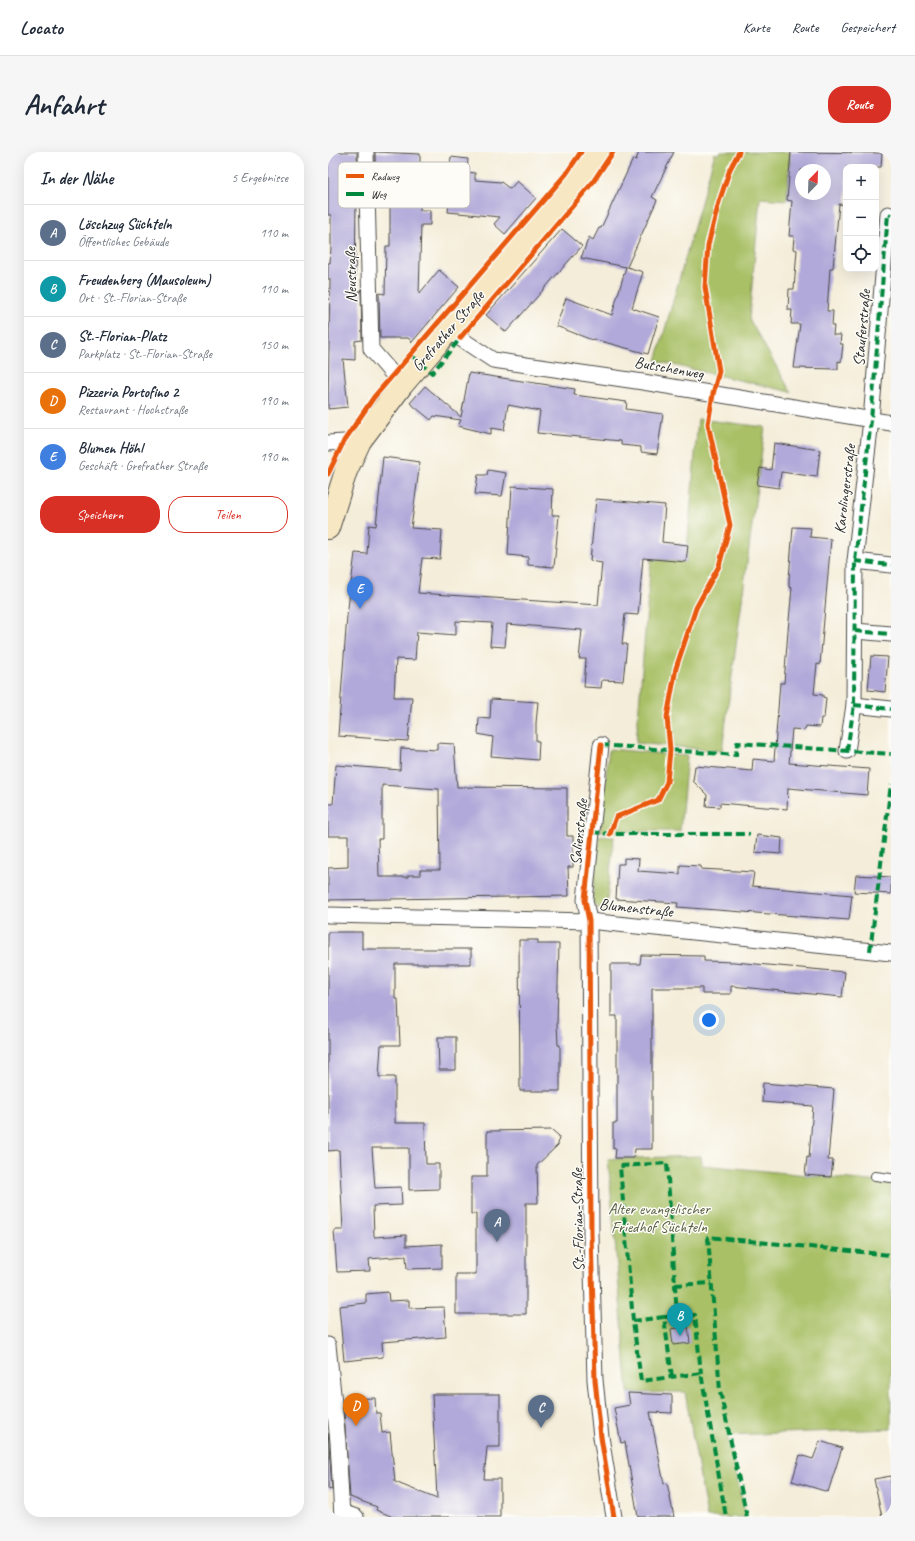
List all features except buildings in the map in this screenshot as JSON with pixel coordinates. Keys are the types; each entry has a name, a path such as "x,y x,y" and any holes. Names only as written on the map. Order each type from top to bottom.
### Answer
{"main road":[{"name":"Grefrather Straße","path":"328,528 331,514 346,471 360,441 402,384 587,168 597,152"}],"street":[{"name":"Neustraße","path":"366,152 366,162"},
{"name":"Neustraße","path":"367,208 371,350 402,384"},
{"name":"Stauferstraße","path":"871,420 888,214"},
{"name":"Butschenweg","path":"448,331 493,360 643,382 891,423"},
{"name":"Karolingerstraße","path":"847,751 854,705 855,561 871,420"},
{"path":"328,443 360,441"},
{"path":"855,561 891,565"},
{"path":"854,631 891,634"},
{"path":"854,705 891,709"},
{"name":"Salierstraße","path":"589,921 585,900 601,745"},
{"name":"Blumenstraße","path":"328,915 589,921 891,953"},
{"name":"St.-Florian-Straße","path":"589,921 591,1234 595,1380 601,1437 614,1517"},
{"path":"328,1345 338,1442 342,1514 356,1517"}],"lane":[{"path":"876,1176 891,1178"}],"green space":[{"path":"720,152 790,152 787,200 760,198 749,319 791,392 656,361 715,153 718,155"},
{"path":"698,419 765,427 722,751 636,743 651,559 686,562"},
{"path":"609,749 687,756 680,831 600,831"},
{"path":"599,836 614,837 607,901 609,908 615,912 601,910 592,902"},
{"name":"Alter evangelischer Friedhof Süchteln","path":"701,1156 702,1165 891,1183 891,1429 727,1435 746,1517 707,1517 685,1392 628,1393 608,1159"}],"marked path":[{"path":"847,751 854,705 855,561 871,420 888,214 891,215"},
{"path":"411,355 432,373 462,336"},
{"path":"855,561 891,565"},
{"path":"855,631 891,634"},
{"path":"854,705 891,709"},
{"path":"601,745 736,755 737,743 891,754"},
{"path":"870,951 891,784"},
{"path":"592,832 610,834 750,834"},
{"path":"633,1321 620,1166 667,1163 677,1316"},
{"path":"747,1517 720,1391 708,1237 891,1255"},
{"path":"675,1285 712,1283"},
{"path":"664,1317 695,1315 701,1373"},
{"path":"672,1377 664,1317 633,1321 641,1381 701,1373 726,1517"}],"cycle path":[{"path":"328,474 344,441 374,397 566,174 581,152"},
{"path":"460,338 593,182 613,152"},
{"path":"610,834 616,817 658,800 667,782 670,750 667,717 676,668 696,608 719,566 730,525 708,424 713,394 719,371 705,287 708,245 719,202 730,169 739,152"},
{"path":"601,745 585,900 589,921 591,1234 595,1380 601,1437 614,1517"}],"place":[{"name":"Blumen Höhl","path":"360,609"},
{"name":"Löschzug Süchteln","path":"497,1242"},
{"name":"Freudenberg (Mausoleum)","path":"680,1336"},
{"name":"Pizzeria Portofino 2","path":"356,1426"},
{"name":"St.-Florian-Platz","path":"541,1428"}]}
